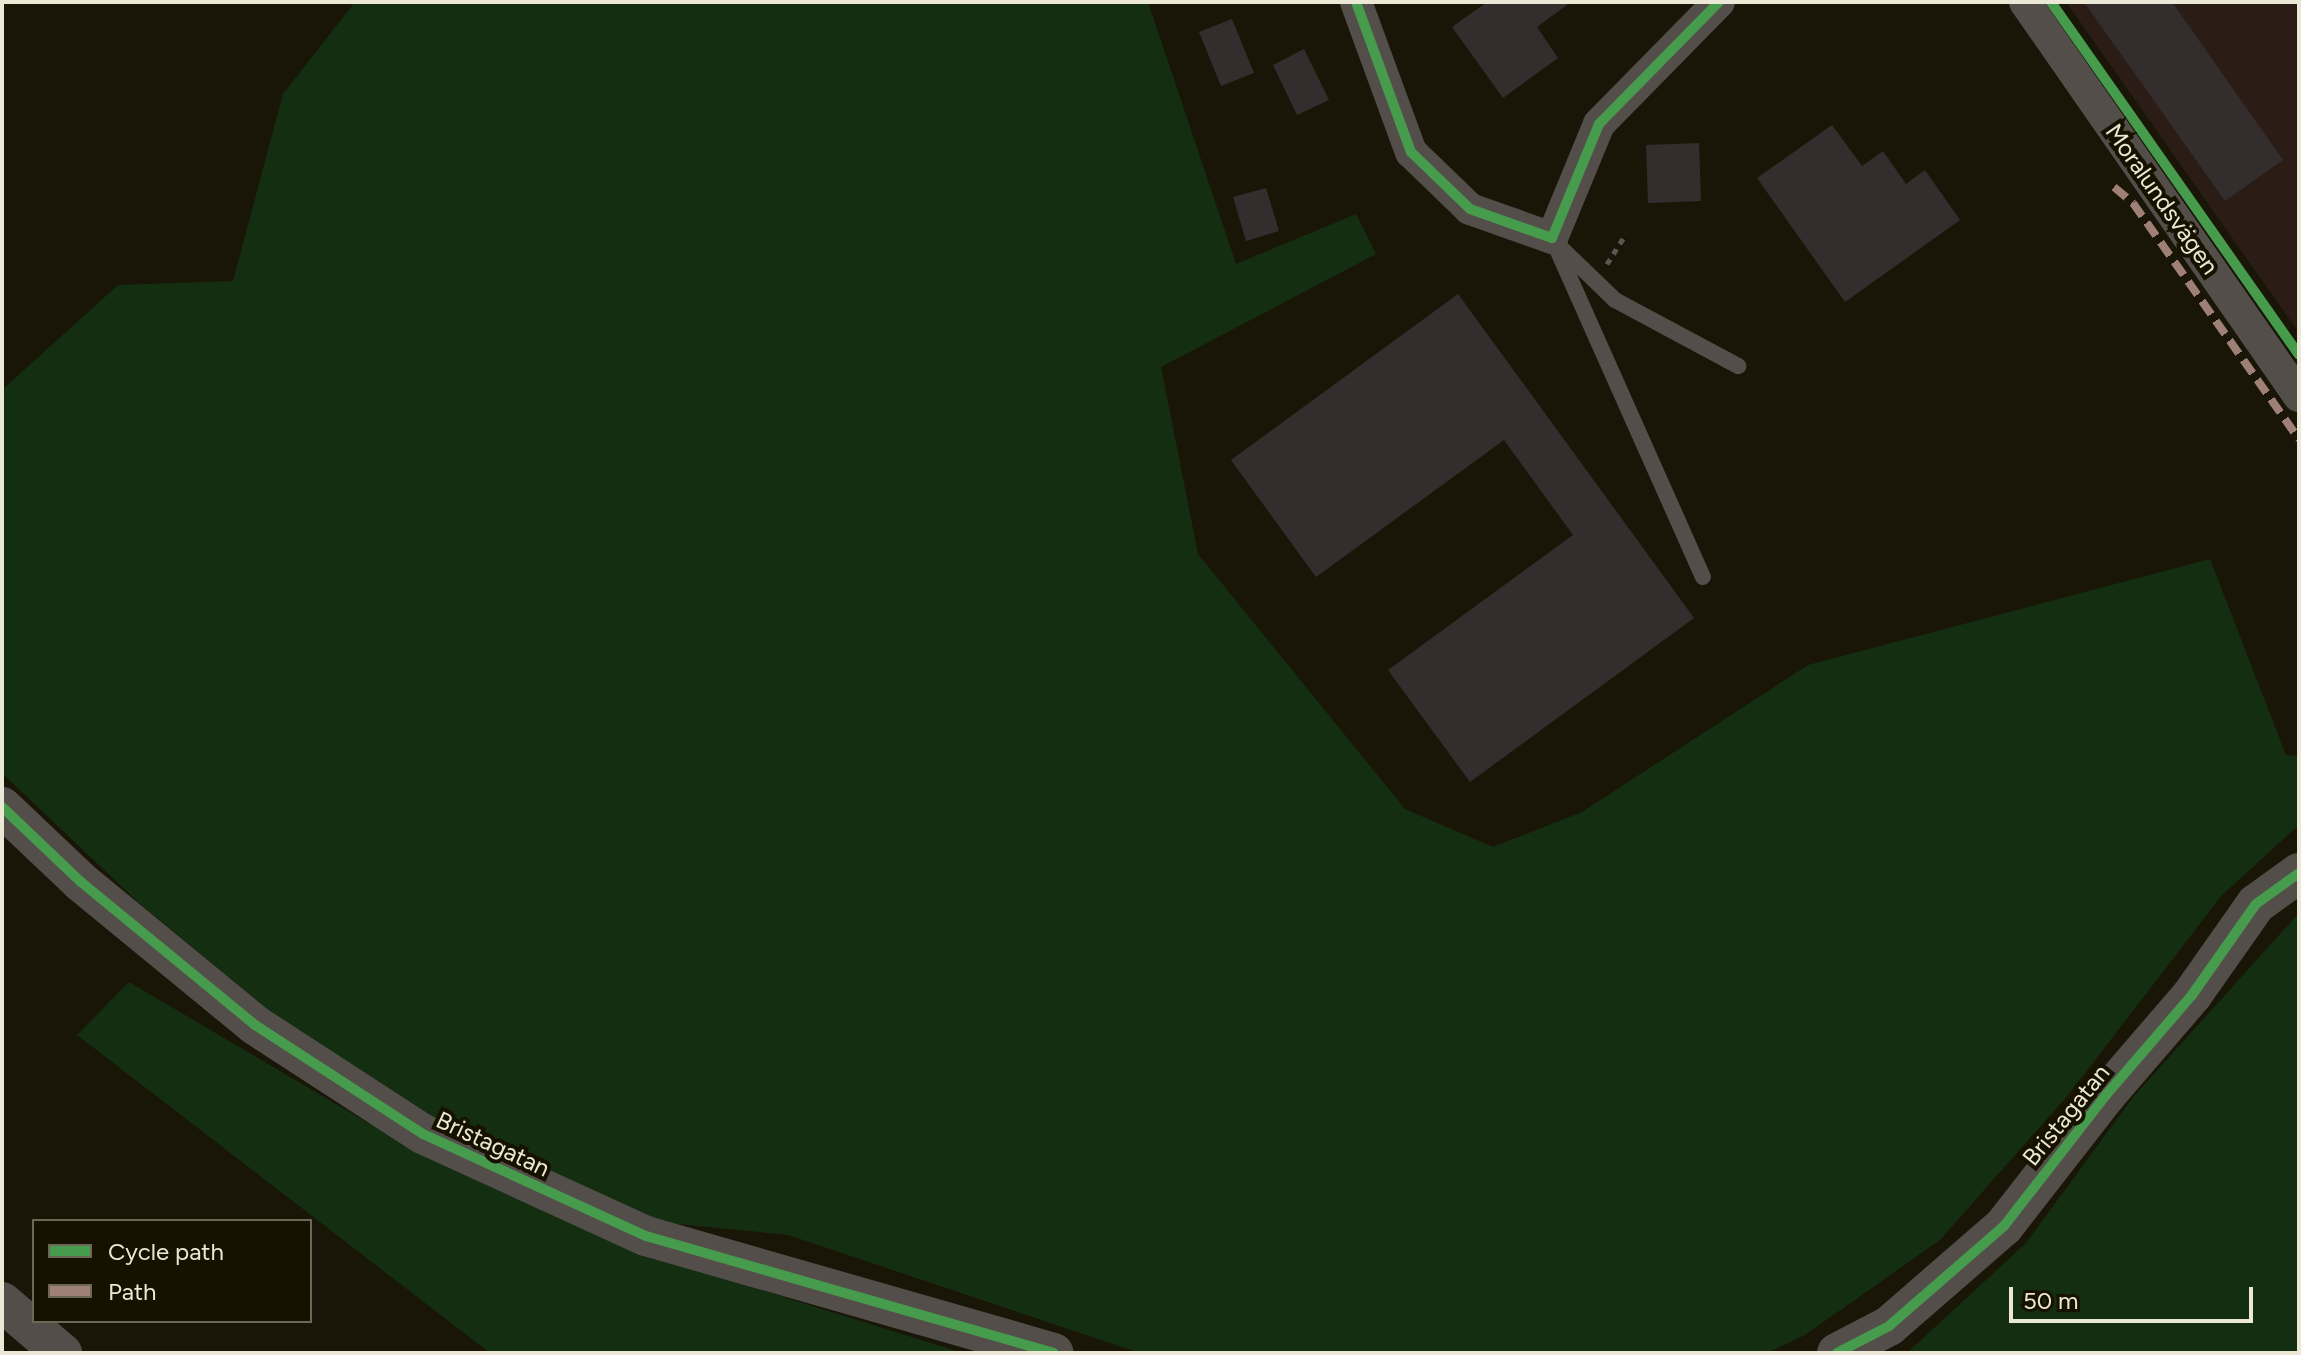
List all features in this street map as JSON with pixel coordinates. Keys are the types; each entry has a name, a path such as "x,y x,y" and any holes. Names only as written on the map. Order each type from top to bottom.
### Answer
{"street":[{"path":"1356,2 1411,152 1470,209 1552,238 1599,124 1708,5"},
{"name":"Moralundsvägen","path":"2025,2 2299,396"},
{"name":"Bristagatan","path":"2,807 81,882 255,1025 423,1134 646,1236 1054,1353"},
{"name":"Bristagatan","path":"1837,1353 1889,1326 2004,1226 2106,1095 2192,995 2256,904 2299,873"},
{"path":"2,1302 62,1353"}],"lane":[{"path":"1552,238 1615,300 1738,366"},
{"path":"1552,238 1703,577"}],"shaded area":[{"path":"2066,2 2299,2 2299,333"}],"green space":[{"path":"355,2 1148,2 1236,264 1356,214 1376,254 1161,367 1198,554 1405,809 1493,847 1582,812 1808,665 2210,559 2286,755 2299,756 2299,825 2222,895 2069,1094 1940,1240 1805,1335 1767,1353 1140,1353 788,1235 637,1220 371,1095 139,903 2,773 2,390 118,285 233,281 283,94"},
{"path":"2299,913 2299,1353 1907,1353 2026,1243 2134,1096"},
{"path":"129,982 370,1124 627,1248 963,1353 490,1353 77,1035"}],"building":[{"path":"1487,2 1571,2 1537,27 1558,58 1503,98 1452,27"},
{"path":"2084,2 2172,2 2283,160 2225,201"},
{"path":"1232,19 1254,73 1221,86 1199,32"},
{"path":"1304,49 1329,100 1297,115 1273,65"},
{"path":"1832,125 1862,166 1883,151 1906,184 1925,170 1960,220 1845,302 1757,178"},
{"path":"1699,143 1701,201 1648,203 1646,145"},
{"path":"1266,188 1279,231 1246,241 1233,197"},
{"path":"1458,294 1694,618 1470,782 1388,670 1573,535 1504,440 1316,577 1231,460"}],"marked path":[{"path":"2114,187 2133,203 2299,439"}],"cycle path":[{"path":"1356,2 1411,152 1470,209 1552,238 1599,124 1719,2"},
{"path":"2051,2 2299,355"},
{"path":"2,807 81,882 255,1025 423,1134 646,1236 1054,1353"},
{"path":"1837,1353 1889,1326 2004,1226 2106,1095 2192,995 2256,904 2299,873"}]}
